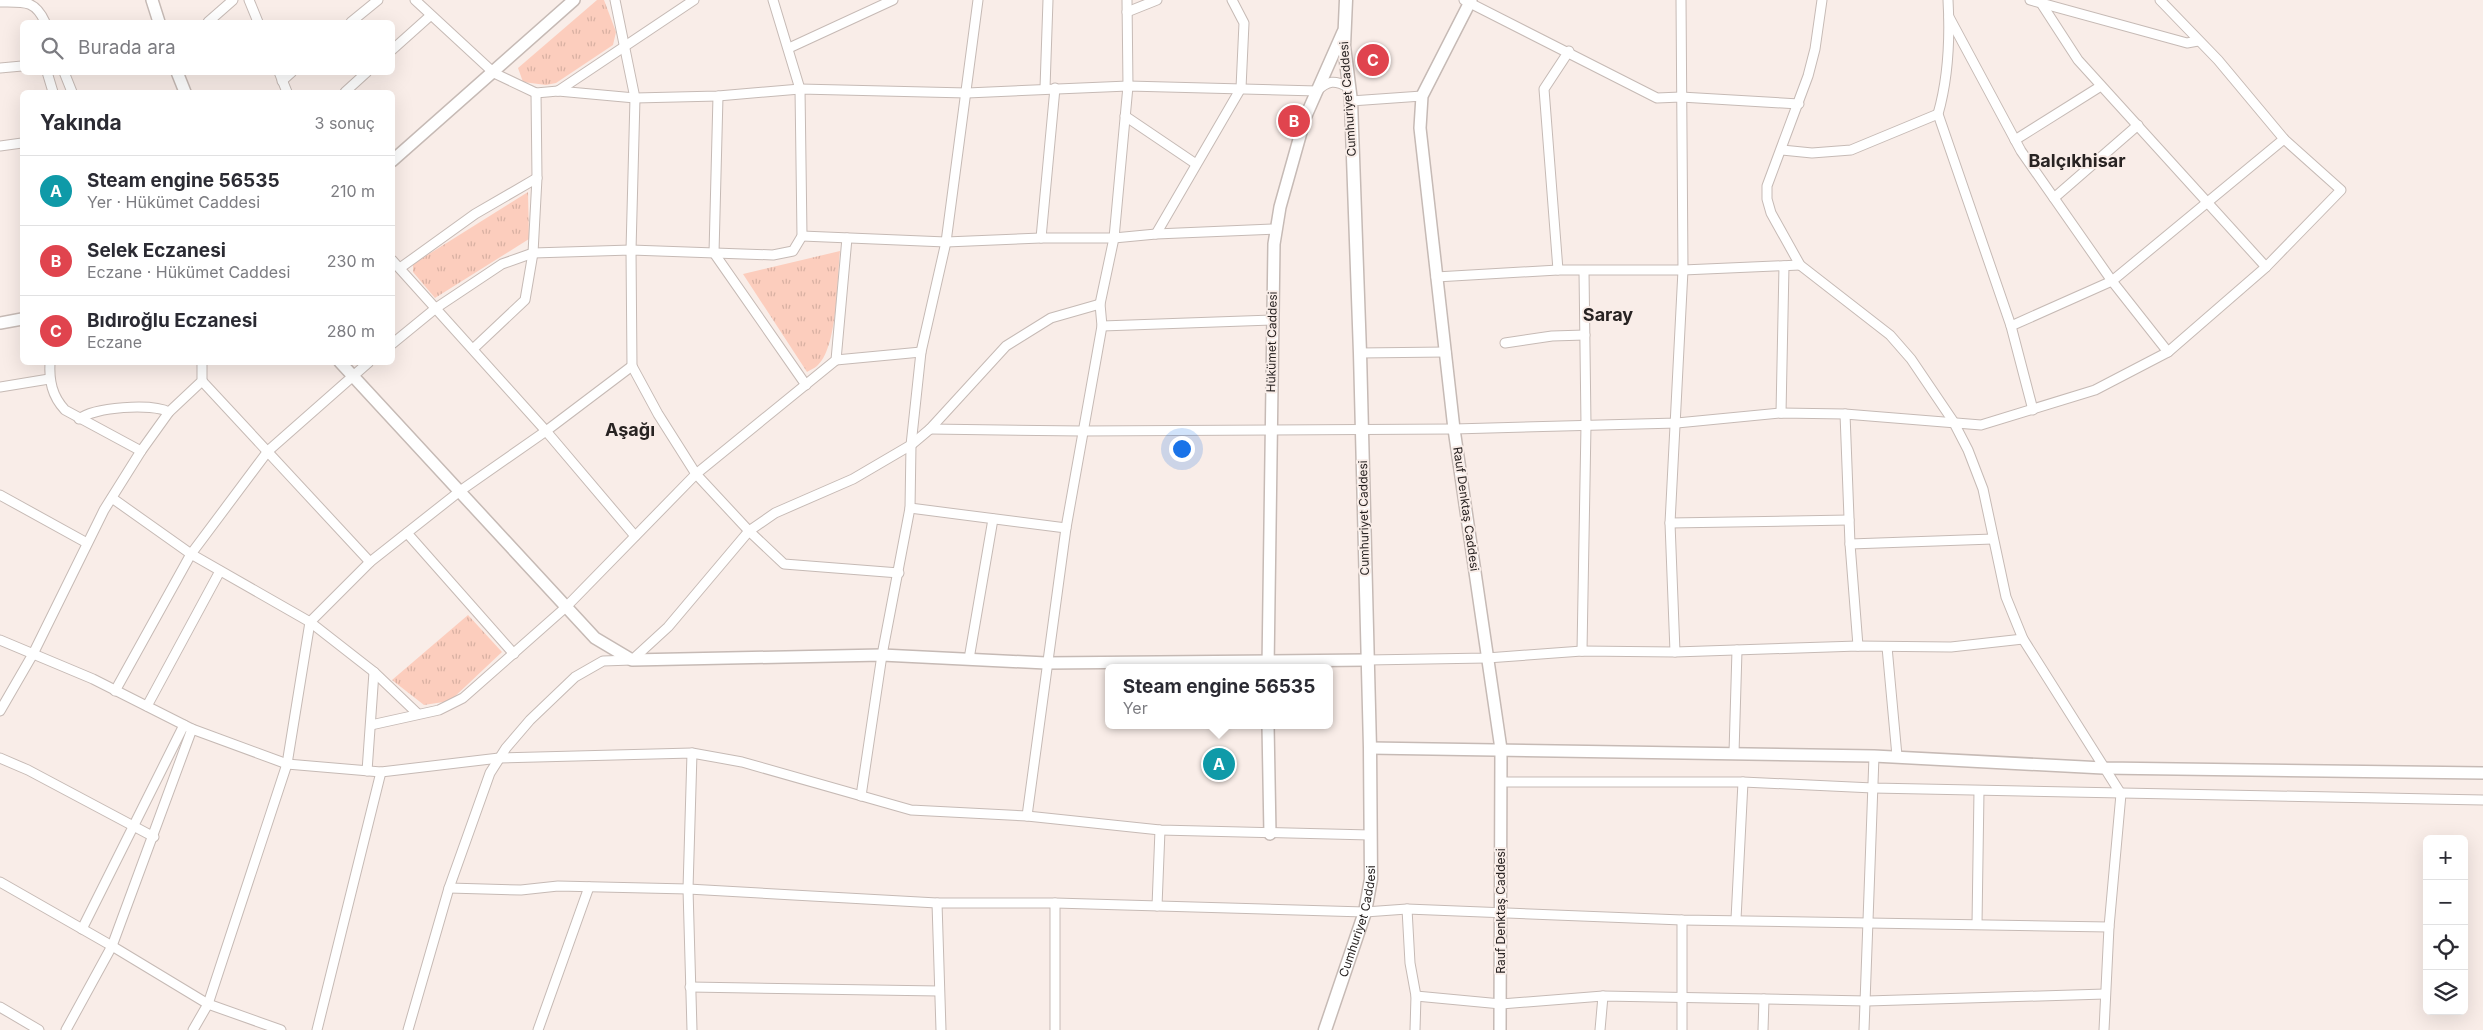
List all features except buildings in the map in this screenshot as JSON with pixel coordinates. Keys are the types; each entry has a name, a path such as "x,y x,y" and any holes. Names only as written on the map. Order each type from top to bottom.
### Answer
{"main road":[{"name":"Cumhuriyet Caddesi","path":"1325,1030 1365,912 1371,879 1370,748 1360,353 1351,101 1348,87 1344,29 1346,0"}],"street":[{"path":"152,0 158,20"},
{"path":"210,20 234,0"},
{"path":"249,0 257,20"},
{"path":"353,20 378,0"},
{"path":"415,0 430,16 494,73 536,94 558,91 636,98 718,96 800,89 967,93 1045,88 1128,86 1317,91 1330,82 1335,81 1348,87"},
{"path":"395,158 494,73 574,0"},
{"path":"615,0 636,98 631,250 632,366 658,414 696,474 749,532 784,564 899,573"},
{"path":"558,91 694,0"},
{"path":"395,342 436,308 502,264 533,253 631,250 773,255 793,251 802,236 800,89 773,0"},
{"path":"789,48 893,0"},
{"path":"861,796 882,655 910,508 911,445 921,352 946,242 978,0"},
{"path":"1045,88 1048,0"},
{"path":"1027,816 1046,663 1066,528 1102,326 1100,304 1114,238 1128,86 1127,0"},
{"path":"1127,12 1157,0"},
{"path":"1156,234 1241,88 1244,23 1232,0"},
{"path":"1676,652 1670,523 1677,423 1683,270 1680,0"},
{"path":"1822,0 1815,48 1799,104 1782,150 1770,173 1767,199 1771,213 1800,265 1890,335 1911,359 1952,421 1976,468 1983,489 2006,597 2024,639 2121,794 2109,927 2104,1030"},
{"path":"1948,0 1949,16 1944,95 1938,114 2011,326 2033,410"},
{"path":"2030,0 2187,43 2198,40"},
{"path":"930,429 1271,431 1454,429 1677,423 1781,413 1845,414 1952,421 1981,425 2095,390 2168,352 2266,267 2341,190 2284,139 2218,60 2160,0"},
{"path":"1468,1 1658,98 1682,97 1799,104"},
{"name":"Rauf Denktaş Caddesi","path":"1468,1 1422,96 1420,128 1454,429 1501,749 1500,1030"},
{"path":"0,2 32,3 39,8 44,20"},
{"path":"2041,4 2078,60 2266,267"},
{"path":"395,47 430,16"},
{"path":"1949,16 2015,140 2112,281 2168,352"},
{"name":"Hükümet Caddesi","path":"1268,664 1276,229 1294,154 1305,118 1344,29"},
{"path":"1558,270 1544,89 1569,52"},
{"path":"0,68 20,66"},
{"path":"48,75 52,90"},
{"path":"65,75 71,90"},
{"path":"178,75 184,90"},
{"path":"347,90 364,75"},
{"path":"280,77 286,90"},
{"path":"2015,140 2101,86"},
{"path":"1041,238 1055,88"},
{"path":"473,349 525,300 533,253 537,178 536,94"},
{"path":"718,96 714,253 806,385"},
{"path":"1351,101 1422,96"},
{"path":"1782,150 1821,153 1851,150 1938,114"},
{"path":"1125,116 1196,164"},
{"path":"2054,198 2138,125"},
{"path":"2011,326 2112,281 2284,139"},
{"path":"0,146 20,143"},
{"path":"400,268 476,214 537,178"},
{"path":"802,236 946,242 1041,238 1114,238 1156,234 1276,229"},
{"path":"836,360 847,238"},
{"path":"395,263 546,431 635,536"},
{"path":"1436,277 1558,270 1683,270 1800,265"},
{"path":"1781,413 1784,266"},
{"path":"1582,651 1586,425 1584,271"},
{"path":"632,660 668,627 749,532 774,513 853,479 911,445 930,429 1006,346 1051,318 1100,304"},
{"path":"0,323 20,320"},
{"path":"1102,326 1273,320"},
{"path":"1505,343 1552,336 1585,335"},
{"path":"371,725 439,710 458,702 566,608 696,474 836,360 921,352"},
{"path":"1360,353 1446,352"},
{"path":"50,365 49,379 59,404 79,419 141,451"},
{"path":"202,365 202,381 370,562"},
{"path":"343,365 595,638 632,660"},
{"path":"115,690 191,554 268,451 365,365"},
{"path":"193,1030 208,1004 286,764 310,622 370,562 406,533 460,491 546,431 632,366"},
{"path":"0,387 49,379"},
{"path":"0,711 32,654 87,543 112,498 141,451 169,412 202,381"},
{"path":"79,419 89,414 146,406 157,407 169,412"},
{"path":"1845,414 1850,544 1858,646"},
{"path":"0,496 87,543"},
{"path":"112,498 191,554 310,622 374,672 418,714"},
{"path":"910,508 1066,528"},
{"path":"968,659 993,519"},
{"path":"1670,523 1849,520"},
{"path":"406,533 514,654"},
{"path":"1850,544 1993,539"},
{"path":"147,706 220,570"},
{"path":"1288,664 1367,660 1487,658 1582,651 1676,652 1858,646 1951,646 2024,639"},
{"path":"0,640 115,690 184,724 192,730 286,764 381,772 499,758 692,753 742,762 912,810 1027,816 1160,830 1370,835"},
{"path":"1887,647 1897,756"},
{"path":"1734,753 1737,650"},
{"path":"408,1030 449,888 490,774 499,758 530,720 575,677 603,661 882,655 1046,663 1157,664"},
{"path":"367,771 374,672"},
{"path":"82,929 184,724"},
{"path":"1268,729 1270,834"},
{"path":"66,1030 112,946 154,837 192,730"},
{"path":"1370,748 1897,756 2103,768 2483,773"},
{"path":"692,753 688,889 692,1030"},
{"path":"1864,1030 1867,1001 1874,756"},
{"path":"0,758 28,770 154,837"},
{"path":"317,1030 381,772"},
{"path":"1502,782 1743,782 1979,791 2483,800"},
{"path":"1736,920 1743,782"},
{"path":"1977,924 1979,791"},
{"path":"1157,906 1160,830"},
{"path":"0,882 208,1004 281,1030"},
{"path":"449,888 521,890 558,886 688,889 937,903 1055,903 1365,912 1407,909 1682,920 2109,927"},
{"path":"538,1030 588,887"},
{"path":"937,903 941,1030"},
{"path":"1054,1030 1055,903"},
{"path":"1407,909 1410,963 1416,996 1415,1030"},
{"path":"1682,920 1682,1030"},
{"path":"690,987 939,991"},
{"path":"1416,996 1501,1004 1603,996 1867,1001 2105,994"},
{"path":"1600,1030 1603,996"},
{"path":"1763,1030 1764,999"},
{"path":"0,1007 39,1030"}],"green space":[{"path":"597,0 604,0 616,32 613,45 556,83 546,85 523,82 518,68"},
{"path":"528,192 529,239 435,298 413,272 413,264"},
{"path":"840,251 833,329 829,344 824,357 817,366 807,372 743,274"},
{"path":"468,615 502,652 450,701 424,705 392,680"}],"place":[{"name":"Bıdıroğlu Eczanesi","path":"1373,60"},
{"name":"Selek Eczanesi","path":"1294,121"},
{"name":"Steam engine 56535","path":"1219,764"}],"district":[{"name":"Balçıkhisar","path":"2077,161"},
{"name":"Saray","path":"1608,315"},
{"name":"Aşağı","path":"630,430"}]}
